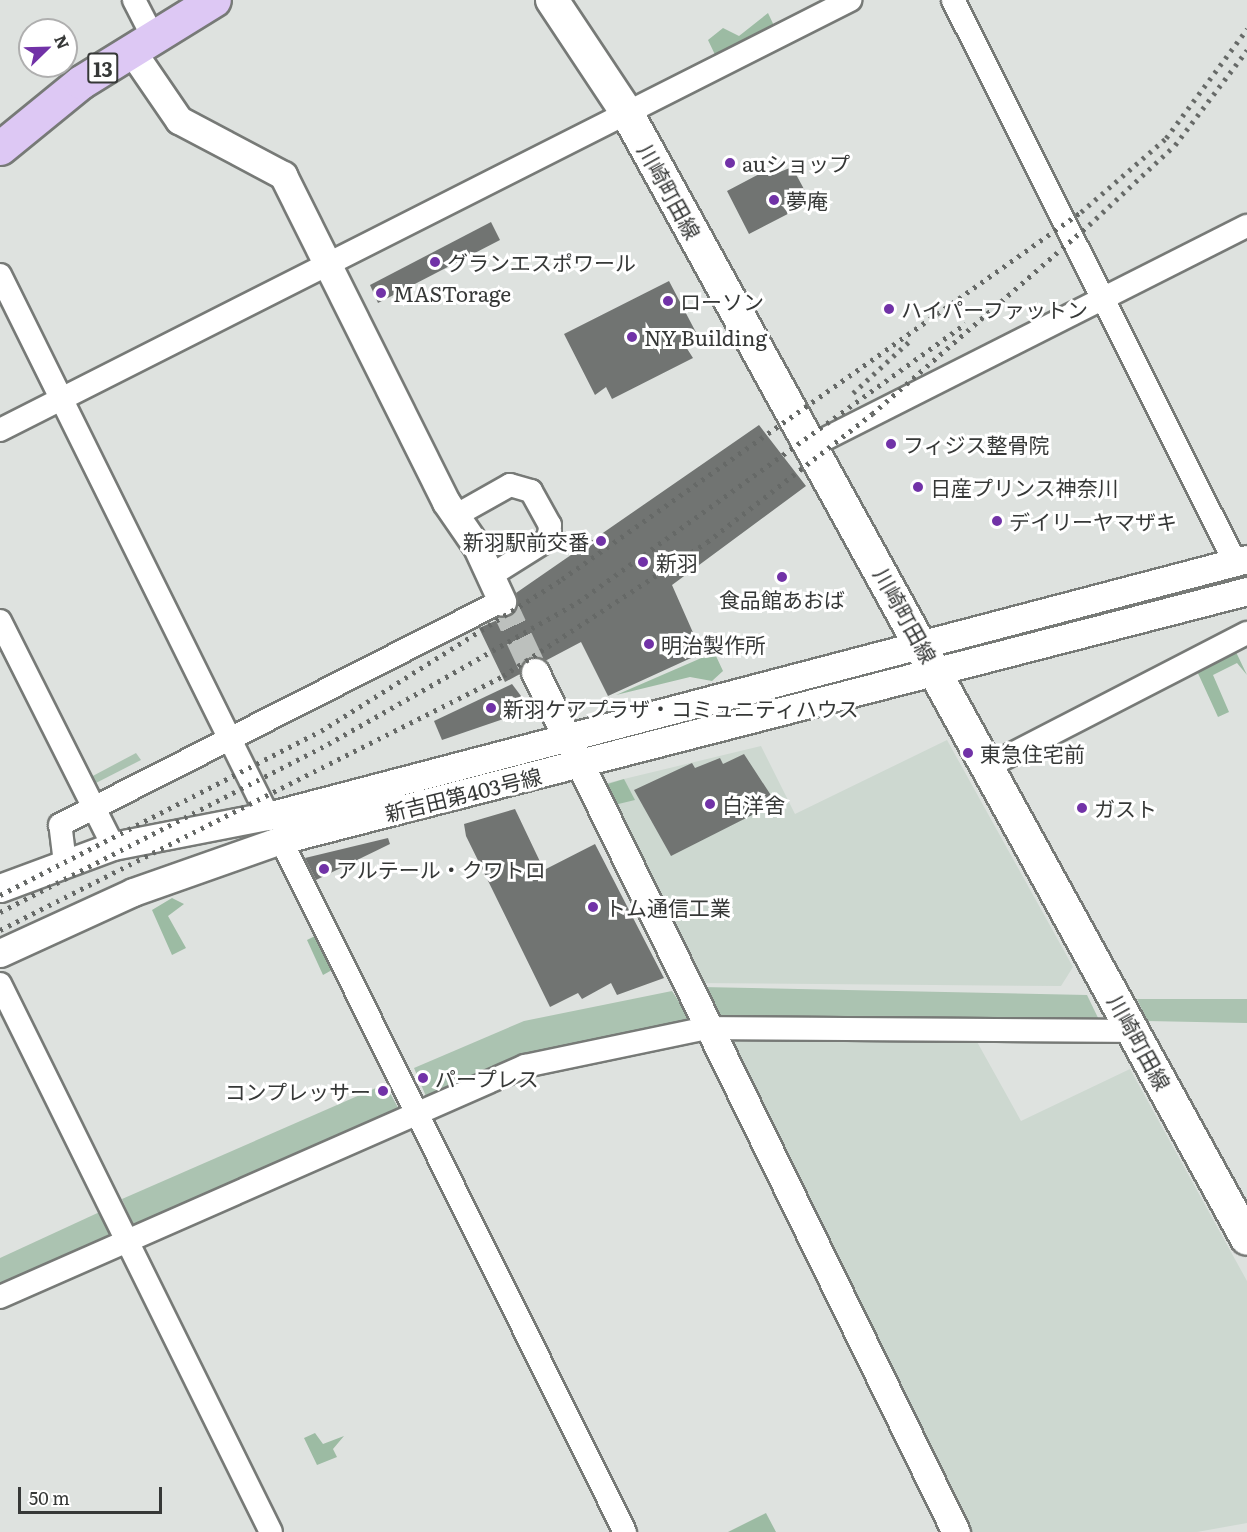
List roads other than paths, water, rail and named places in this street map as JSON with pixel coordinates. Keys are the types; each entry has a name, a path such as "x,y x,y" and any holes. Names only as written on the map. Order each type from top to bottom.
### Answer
{"main road":[{"name":"13","path":"0,148 142,44 214,0"},
{"name":"川崎町田線","path":"552,0 627,113 938,672 1247,1239"}],"street":[{"path":"65,862 60,825 502,602 490,576 455,516 283,175 179,120 142,44 134,0"},
{"path":"0,430 850,0"},
{"path":"953,0 1104,300 1241,561"},
{"path":"811,446 1247,226"},
{"path":"0,275 268,816"},
{"path":"455,516 510,485 531,491 550,525 549,539 490,576"},
{"name":"新吉田第403号線","path":"0,888 113,846 268,816 1241,561"},
{"name":"新吉田第403号線","path":"0,953 133,892 281,840 577,766 1247,591"},
{"path":"0,621 113,846"},
{"path":"989,766 1247,633"},
{"path":"535,672 577,766 956,1532"},
{"path":"281,840 625,1532"},
{"path":"0,984 272,1532"},
{"path":"0,1297 525,1066 706,1028 1134,1031"}],"tunnel":[{"path":"502,601 535,672"}],"railway":[{"path":"0,895 321,731 562,579 1081,212 1166,138 1247,29"},
{"path":"0,930 503,676 707,542 872,414 1089,225 1175,145 1247,50"},
{"path":"0,912 328,744 578,602 965,324"},
{"path":"853,393 913,338"}],"place":[{"name":"auショップ","path":"730,163"},
{"name":"夢庵","path":"774,200"},
{"name":"グランエスポワール","path":"435,262"},
{"name":"MASTorage","path":"381,293"},
{"name":"ローソン","path":"668,301"},
{"name":"ハイパーファットン","path":"889,309"},
{"name":"NY Building","path":"632,337"},
{"name":"フィジス整骨院","path":"891,444"},
{"name":"日産プリンス神奈川","path":"918,487"},
{"name":"デイリーヤマザキ","path":"997,521"},
{"name":"新羽駅前交番","path":"601,541"},
{"name":"新羽","path":"643,562"},
{"name":"食品館あおば","path":"782,577"},
{"name":"明治製作所","path":"649,644"},
{"name":"新羽ケアプラザ・コミュニティハウス","path":"491,708"},
{"name":"東急住宅前","path":"968,753"},
{"name":"白洋舍","path":"710,804"},
{"name":"ガスト","path":"1082,808"},
{"name":"アルテール・クワトロ","path":"324,869"},
{"name":"トム通信工業","path":"593,907"},
{"name":"パープレス","path":"423,1078"},
{"name":"コンプレッサー","path":"383,1091"}]}
